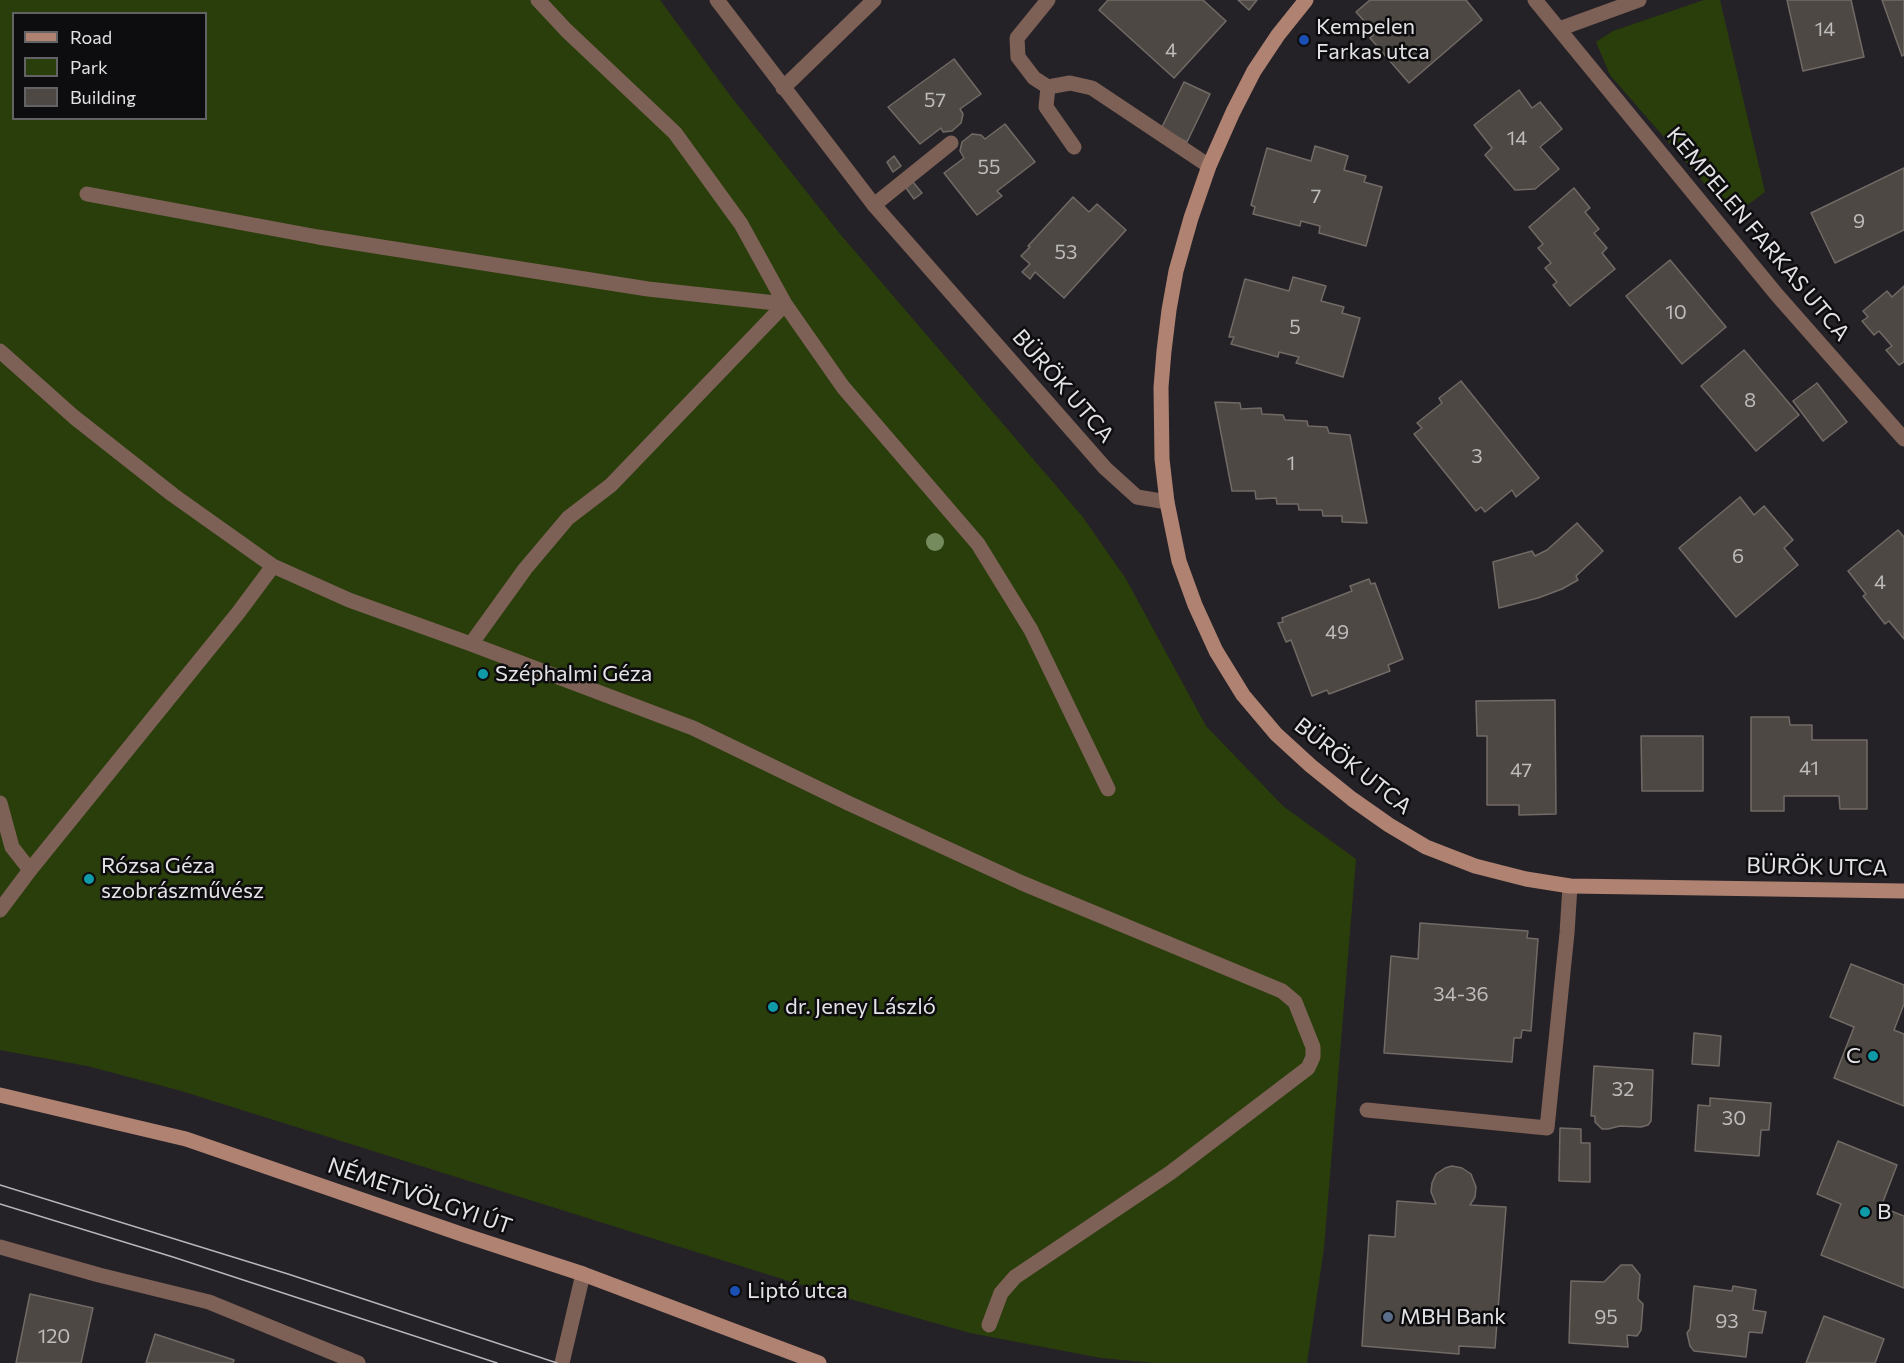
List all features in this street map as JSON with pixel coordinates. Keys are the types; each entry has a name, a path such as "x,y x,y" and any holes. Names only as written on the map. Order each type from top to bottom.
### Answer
{"street":[{"path":"538,0 566,30 675,133 741,224 785,304 843,387 978,544 1031,630 1108,789"},
{"name":"BÜRÖK UTCA","path":"717,0 874,205 1104,468 1137,497 1167,502 1179,561 1195,604 1216,651 1243,695 1276,734 1352,799 1426,847 1475,866 1526,879 1570,886 1904,891"},
{"path":"783,88 874,0"},
{"path":"1048,0 1017,38 1018,57 1034,78 1048,87 1070,83 1092,88 1209,166"},
{"path":"1167,502 1162,459 1161,405 1169,310 1176,271 1209,166 1233,112 1254,71 1278,35 1306,0"},
{"name":"KEMPELEN FARKAS UTCA","path":"1535,0 1777,295 1904,439"},
{"path":"1559,29 1639,0"},
{"path":"1048,87 1046,107 1074,147"},
{"path":"874,205 951,143"},
{"path":"87,194 318,237 648,289 785,304"},
{"path":"471,644 525,569 568,518 611,485 785,304"},
{"path":"0,351 74,417 119,453 173,495 273,566 349,600 693,728 1022,883 1282,991 1295,1002 1313,1047 1313,1057 1308,1068 1170,1173 1015,1277 1001,1293 989,1325"},
{"path":"0,910 238,613 273,566"},
{"path":"0,803 12,848 30,870"},
{"path":"1367,1110 1547,1128 1570,886"},
{"name":"NÉMETVÖLGYI ÚT","path":"0,1095 186,1139 453,1232 583,1274 819,1363"},
{"path":"0,1247 99,1275 209,1302 358,1363"},
{"path":"562,1363 583,1274"}],"green space":[{"path":"0,0 660,0 729,94 840,234 1082,516 1126,579 1206,726 1283,806 1356,859 1324,1248 1307,1363 1156,1363 1101,1358 970,1333 808,1287 178,1090 87,1066 0,1050"},
{"path":"1704,0 1720,0 1765,192 1742,209 1724,206 1610,75 1596,42 1613,31"}],"building":[{"path":"1108,0 1203,0 1226,21 1174,78 1099,10"},
{"path":"1238,0 1257,0 1249,10"},
{"path":"1370,0 1466,0 1482,20 1409,83 1370,38 1375,33 1356,12"},
{"path":"1787,0 1851,0 1864,57 1803,71"},
{"path":"1882,0 1904,0 1904,55 1902,56"},
{"path":"954,59 981,94 960,109 963,114 961,123 952,131 943,132 941,128 920,144 888,107"},
{"path":"1184,82 1210,94 1187,142 1161,129"},
{"path":"1519,90 1532,108 1540,102 1562,129 1540,147 1559,169 1535,189 1515,190 1485,155 1492,148 1474,125"},
{"path":"1005,124 1035,162 997,191 1002,196 977,215 944,173 964,158 960,151 962,142 972,134 981,135 985,139"},
{"path":"1315,146 1348,156 1344,170 1366,176 1364,182 1382,187 1366,246 1319,233 1320,226 1301,221 1300,226 1253,214 1255,207 1251,205 1267,148 1311,161"},
{"path":"894,156 901,166 893,172 887,162"},
{"path":"1904,168 1904,230 1835,263 1811,213"},
{"path":"913,182 922,193 914,199 906,188"},
{"path":"1574,188 1590,208 1585,212 1599,229 1594,233 1607,248 1602,253 1615,269 1570,306 1553,285 1557,282 1545,268 1551,263 1538,248 1543,244 1529,227"},
{"path":"1073,197 1089,212 1097,204 1126,230 1064,298 1035,272 1030,279 1022,272 1030,264 1021,256"},
{"path":"1670,260 1726,327 1682,364 1626,296"},
{"path":"1293,277 1326,286 1321,301 1344,307 1342,313 1360,318 1343,377 1296,363 1299,357 1279,352 1278,357 1231,344 1234,337 1229,337 1245,279 1289,291"},
{"path":"1904,286 1904,362 1899,365 1886,350 1892,346 1879,331 1874,335 1862,321 1868,317 1863,311 1887,291 1892,297"},
{"path":"1744,350 1799,415 1756,451 1701,386"},
{"path":"1461,381 1539,478 1516,497 1512,490 1485,512 1481,507 1476,511 1414,434 1422,428 1417,423 1442,403 1439,398"},
{"path":"1817,383 1847,422 1823,441 1793,401"},
{"path":"1215,402 1240,403 1241,409 1261,408 1262,414 1283,415 1285,420 1307,421 1308,426 1327,427 1329,433 1350,435 1367,523 1342,522 1342,516 1323,516 1322,510 1299,510 1298,504 1277,504 1276,498 1256,499 1255,491 1232,491"},
{"path":"1740,497 1754,515 1764,506 1793,540 1784,548 1798,565 1736,617 1679,548"},
{"path":"1577,523 1603,551 1576,576 1578,580 1538,598 1499,608 1493,562 1532,551 1535,556 1547,550"},
{"path":"1898,530 1904,537 1904,639 1889,621 1885,624 1863,596 1866,594 1848,571"},
{"path":"1369,579 1371,584 1375,583 1403,659 1388,665 1390,671 1329,694 1327,690 1312,696 1291,640 1286,642 1278,623 1283,622 1282,618 1352,591 1350,586"},
{"path":"1555,700 1556,814 1519,815 1519,805 1487,805 1487,736 1477,736 1476,701"},
{"path":"1751,717 1789,717 1790,725 1812,725 1812,740 1867,740 1867,809 1840,809 1839,796 1784,796 1784,811 1751,811"},
{"path":"1641,736 1703,736 1703,791 1642,791"},
{"path":"1420,923 1528,931 1527,938 1538,939 1531,1031 1522,1030 1521,1038 1514,1038 1512,1062 1384,1053 1391,956 1418,959"},
{"name":"C","path":"1851,964 1904,985 1904,1004 1894,1030 1904,1034 1904,1106 1834,1078 1854,1027 1830,1017"},
{"path":"1694,1033 1721,1036 1719,1066 1692,1064"},
{"path":"1594,1066 1653,1070 1651,1121 1648,1125 1602,1129 1595,1122 1595,1116 1591,1116"},
{"path":"1710,1098 1771,1103 1769,1130 1761,1130 1759,1156 1695,1151 1698,1105 1710,1106"},
{"path":"1560,1128 1581,1129 1581,1143 1590,1143 1590,1182 1559,1181"},
{"name":"B","path":"1838,1141 1897,1165 1881,1207 1904,1216 1904,1288 1821,1255 1841,1204 1817,1194"},
{"path":"1452,1166 1462,1168 1471,1174 1476,1187 1475,1197 1470,1205 1506,1207 1495,1348 1459,1346 1459,1354 1362,1346 1369,1235 1395,1237 1397,1201 1436,1204 1431,1192 1432,1183 1436,1174"},
{"path":"1621,1265 1632,1265 1640,1275 1638,1299 1643,1304 1641,1330 1637,1336 1627,1335 1628,1347 1569,1343 1571,1281 1604,1282"},
{"path":"1694,1286 1732,1291 1733,1286 1756,1290 1753,1310 1766,1312 1762,1333 1749,1332 1746,1357 1694,1351 1690,1346 1687,1333 1690,1329"},
{"path":"30,1294 93,1308 81,1363 16,1363"},
{"path":"1824,1316 1884,1339 1875,1363 1806,1363"},
{"path":"155,1334 234,1360 233,1363 146,1363"}],"tram line":[{"path":"0,1185 288,1274 557,1363"},
{"path":"0,1204 173,1257 497,1363"}],"place":[{"name":"Kempelen Farkas utca","path":"1304,40"},
{"name":"Széphalmi Géza","path":"483,674"},
{"name":"Rózsa Géza szobrászművész","path":"89,879"},
{"name":"dr. Jeney László","path":"773,1007"},
{"name":"C","path":"1873,1056"},
{"name":"B","path":"1865,1212"},
{"name":"Liptó utca","path":"735,1291"},
{"name":"MBH Bank","path":"1388,1317"}]}
